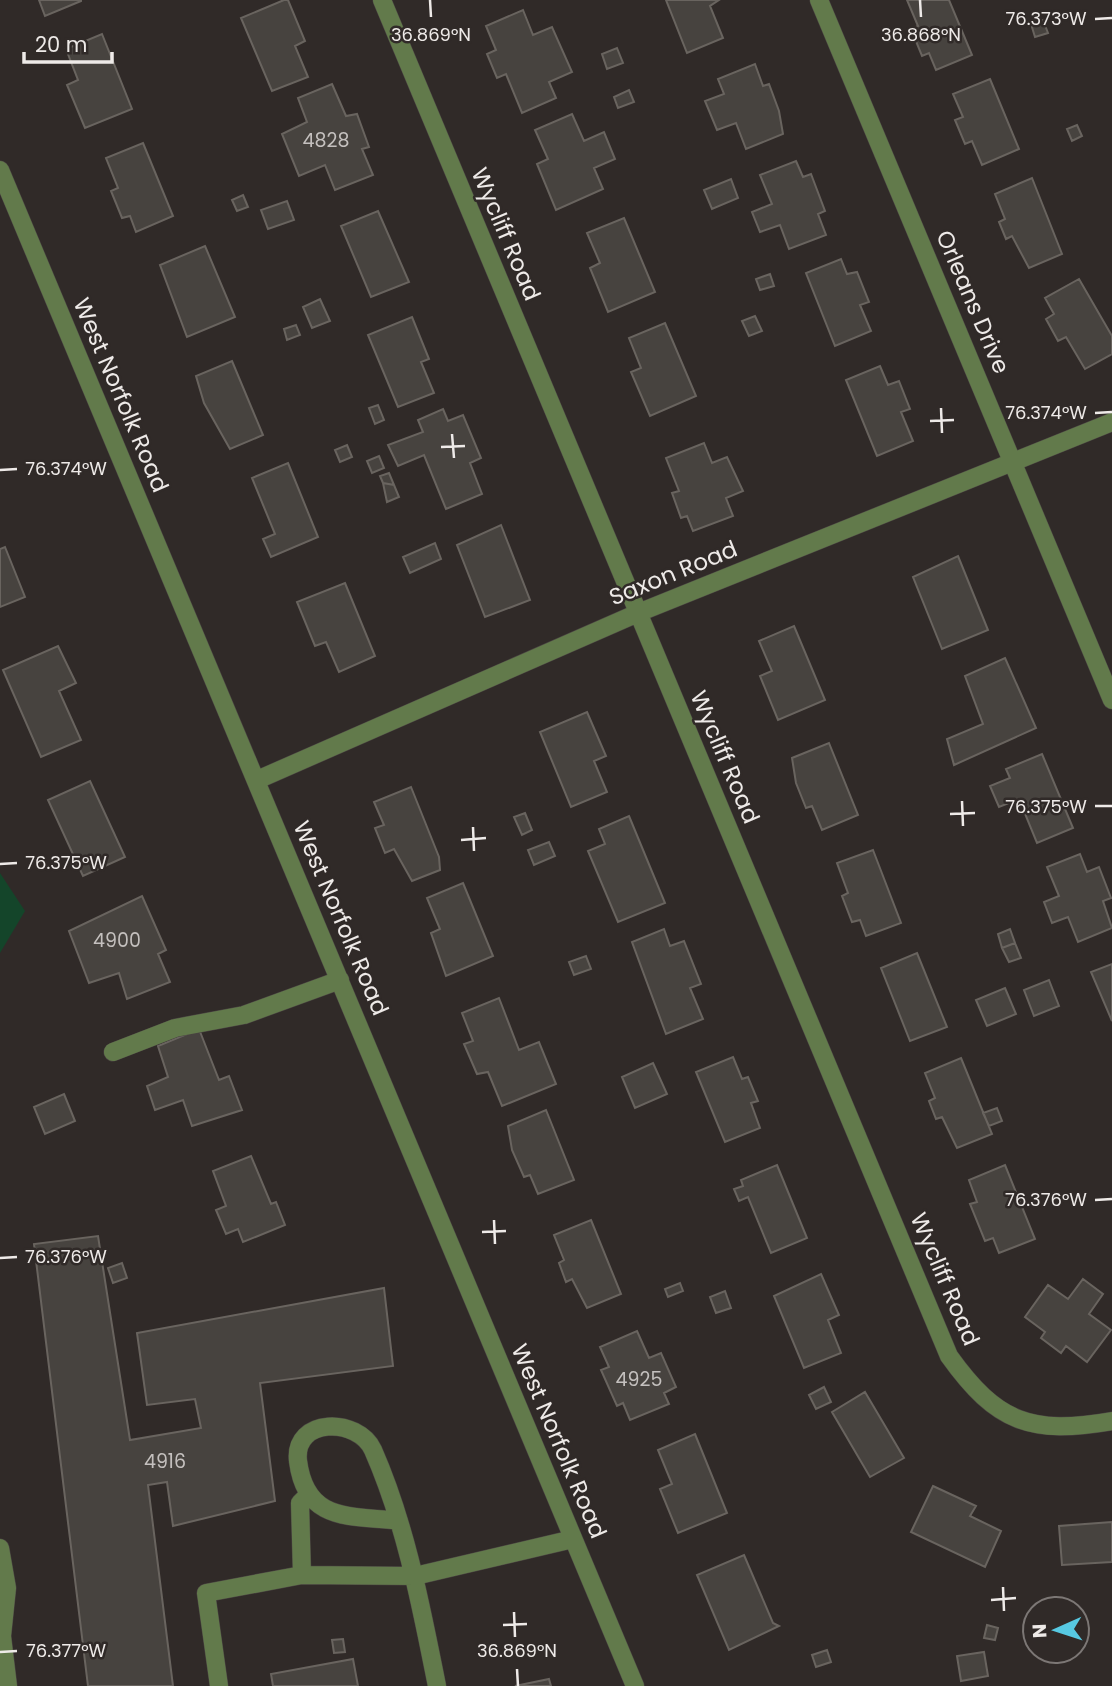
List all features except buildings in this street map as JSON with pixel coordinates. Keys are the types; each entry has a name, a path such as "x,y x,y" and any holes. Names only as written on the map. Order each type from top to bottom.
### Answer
{"street":[{"name":"Wycliff Road","path":"382,0 949,1356 973,1390 996,1408 1017,1419 1045,1427 1075,1428 1112,1422"},
{"name":"Orleans Drive","path":"819,0 1112,700"},
{"name":"West Norfolk Road","path":"0,170 635,1686"},
{"name":"Saxon Road","path":"257,780 638,613 1112,422"},
{"path":"113,1052 175,1028 244,1014 340,979"},
{"path":"398,1521 330,1513 318,1507 308,1495 298,1461 299,1447 306,1435 321,1427 345,1427 357,1432 371,1447 398,1521 415,1576 437,1686"},
{"path":"302,1575 300,1503 308,1495"},
{"path":"219,1686 206,1593 302,1575 415,1576 573,1539"},
{"path":"0,1548 7,1588 2,1636 8,1686"}],"green space":[{"path":"0,873 25,911 0,953"}]}
